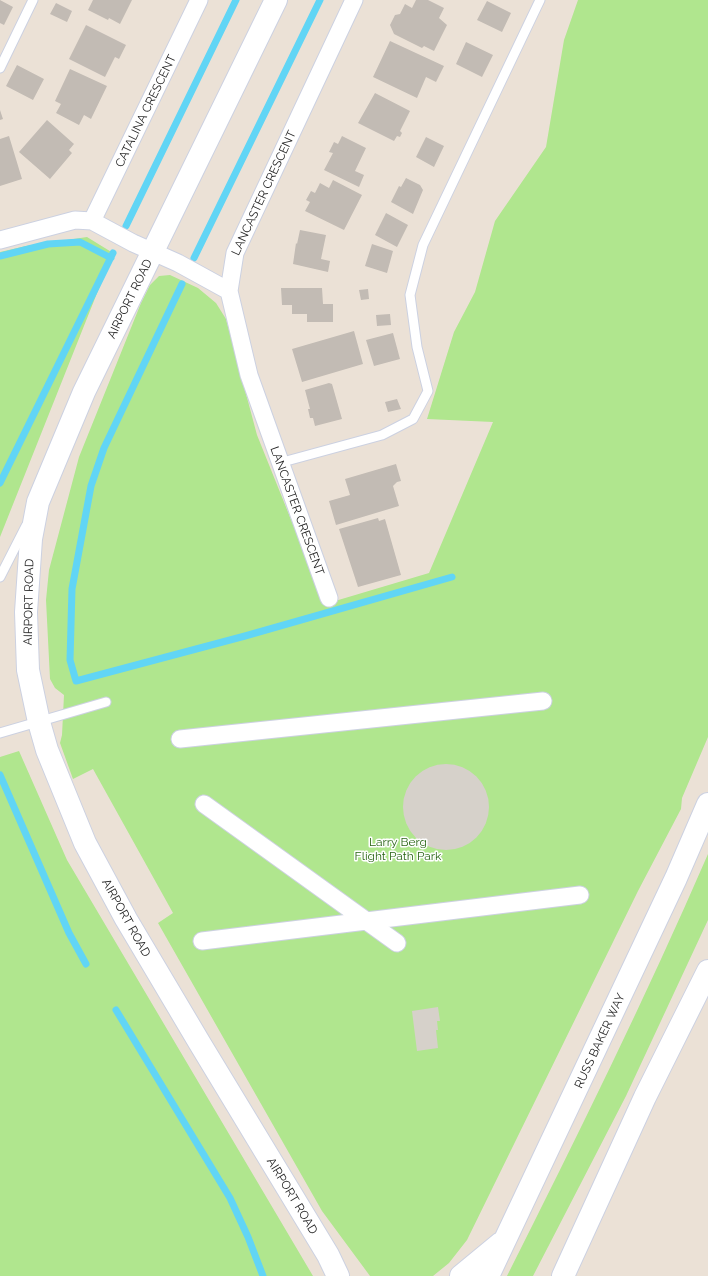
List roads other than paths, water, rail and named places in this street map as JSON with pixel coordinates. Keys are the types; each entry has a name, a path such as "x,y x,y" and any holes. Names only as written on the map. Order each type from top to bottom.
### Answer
{"street":[{"name":"CATALINA CRESCENT","path":"92,221 199,0"},
{"name":"AIRPORT ROAD","path":"276,0 84,392 38,502 31,539 26,612 28,670 39,722 47,750 85,843 118,905 203,1049 328,1255"},
{"name":"LANCASTER CRESCENT","path":"329,598 279,463 249,375 229,291 235,253 354,0"},
{"path":"0,240 75,220 92,221 178,263 229,291"},
{"path":"180,739 544,701"},
{"path":"204,804 397,943"},
{"name":"RUSS BAKER WAY","path":"488,1276 507,1239 676,878 708,804"},
{"path":"202,941 580,895"},
{"path":"563,1276 645,1097 708,970"},
{"path":"460,1276 507,1239"},
{"path":"328,1255 338,1276"},
{"path":"328,1255 350,1276"}],"lane":[{"path":"0,68 33,0"},
{"path":"279,463 382,435 413,419 428,391 417,347 410,294 422,245 540,0"},
{"path":"0,577 38,502"},
{"path":"0,733 106,702"}],"waterway":[{"path":"126,226 236,0"},
{"path":"194,258 320,0"},
{"path":"0,256 48,244 80,242 111,258"},
{"path":"0,483 113,253"},
{"path":"182,284 104,448 91,486 72,589 70,660 76,681 245,636 452,577"},
{"path":"0,775 69,933 86,964"},
{"path":"116,1010 230,1198 248,1237 263,1276"}],"park label":[{"name":"Larry Berg Flight Path Park","path":"398,849"}]}
